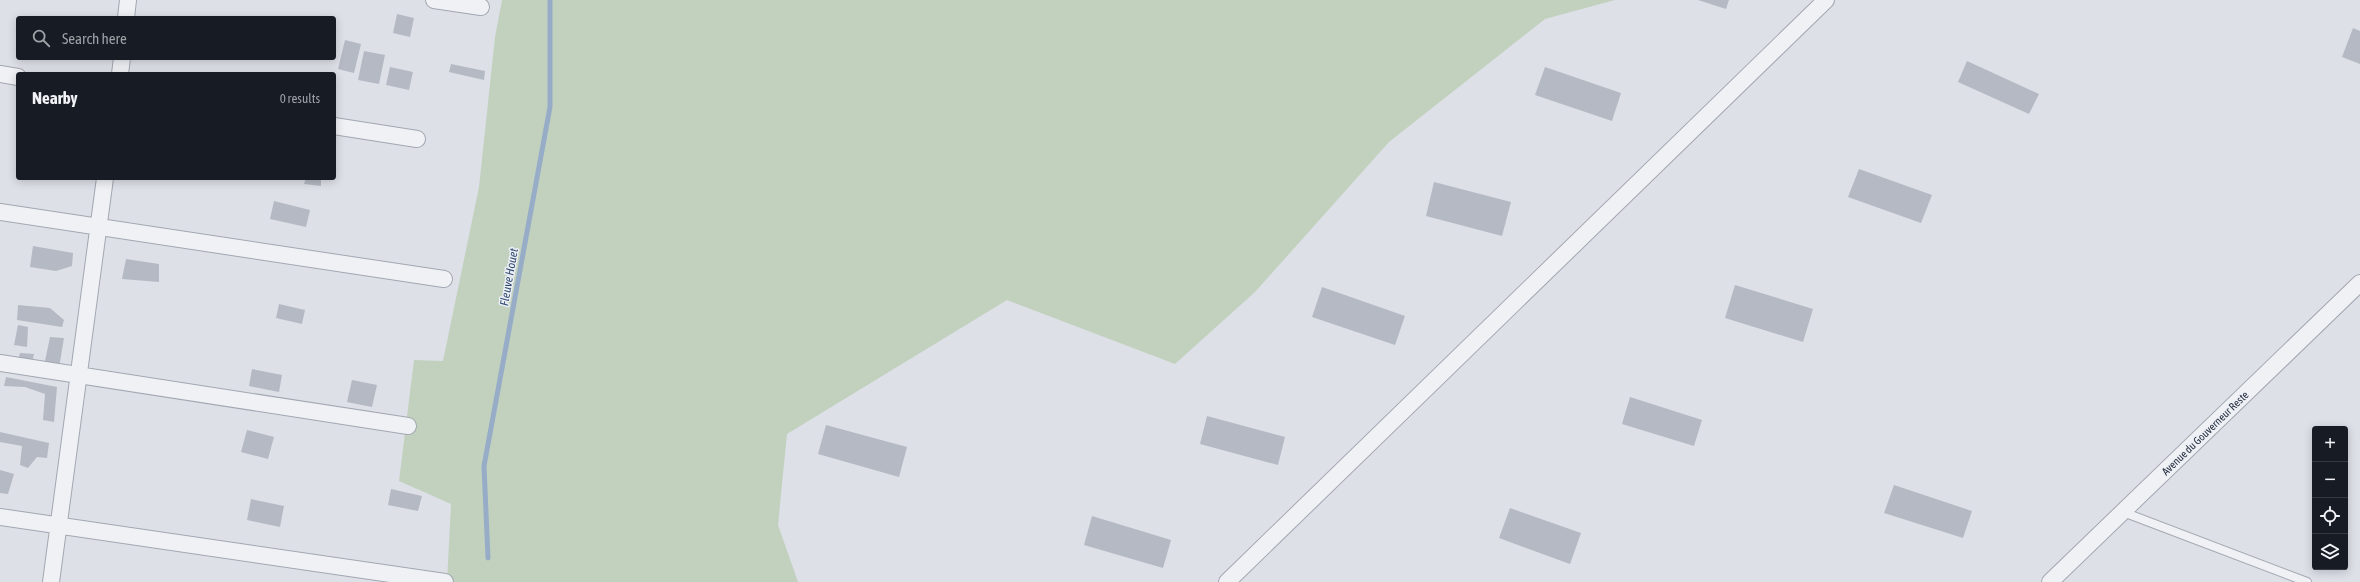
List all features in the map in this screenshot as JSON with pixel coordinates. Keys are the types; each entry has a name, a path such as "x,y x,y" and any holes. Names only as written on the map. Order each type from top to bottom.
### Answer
{"street":[{"path":"126,16 128,0"},
{"path":"434,0 481,7"},
{"path":"1227,582 1826,0"},
{"path":"120,72 122,60"},
{"path":"0,74 16,77"},
{"path":"336,126 417,139"},
{"path":"52,582 105,180"},
{"path":"0,212 444,279"},
{"name":"Avenue du Gouverneur Reste","path":"2050,582 2360,283"},
{"path":"0,363 408,426"},
{"path":"0,517 420,577 445,582"}],"lane":[{"path":"2123,512 2307,582"}],"green space":[{"path":"502,0 1615,0 1545,19 1389,142 1255,292 1175,364 1007,300 787,434 778,525 798,582 447,582 451,504 399,481 414,360 443,361 479,187 495,37"}],"building":[{"path":"1698,0 1729,0 1726,9"},
{"path":"397,14 414,18 410,37 393,33"},
{"path":"2353,28 2360,31 2360,64 2342,57"},
{"path":"345,40 361,44 354,73 338,69"},
{"path":"364,51 385,55 379,84 358,80"},
{"path":"1967,61 2039,94 2029,114 1958,82"},
{"path":"451,64 485,71 484,80 449,72"},
{"path":"390,67 413,72 409,90 386,85"},
{"path":"1545,67 1621,93 1612,121 1535,95"},
{"path":"1859,169 1932,195 1921,223 1848,197"},
{"path":"305,180 321,180 321,186 304,184"},
{"path":"1434,182 1511,202 1502,236 1426,216"},
{"path":"274,201 310,210 306,227 270,219"},
{"path":"33,246 73,253 72,266 56,271 30,267"},
{"path":"126,259 159,264 159,282 122,279"},
{"path":"1735,285 1813,309 1803,342 1725,318"},
{"path":"1322,287 1405,316 1395,345 1312,317"},
{"path":"279,304 305,310 302,324 276,318"},
{"path":"18,305 50,308 64,320 62,327 17,320"},
{"path":"18,325 28,327 27,347 14,345"},
{"path":"50,337 64,338 59,368 44,366"},
{"path":"20,353 34,354 32,363 18,361"},
{"path":"252,369 282,375 279,392 249,386"},
{"path":"6,377 57,387 54,422 43,420 45,394 25,387 4,386"},
{"path":"352,380 377,385 372,407 347,402"},
{"path":"1630,397 1702,420 1694,446 1622,424"},
{"path":"1207,416 1285,437 1278,465 1200,444"},
{"path":"826,425 907,447 899,477 818,454"},
{"path":"247,430 274,437 268,459 241,452"},
{"path":"0,432 49,443 47,458 37,457 28,468 20,465 22,446 0,442"},
{"path":"0,470 14,474 8,494 0,493"},
{"path":"1894,485 1972,511 1963,538 1884,513"},
{"path":"391,489 422,496 418,511 388,505"},
{"path":"251,499 284,506 280,527 247,520"},
{"path":"1510,508 1581,533 1570,564 1499,538"},
{"path":"1092,516 1171,540 1163,568 1084,545"}],"waterway":[{"name":"Fleuve Houet","path":"488,558 484,466 550,107 550,0"}]}
